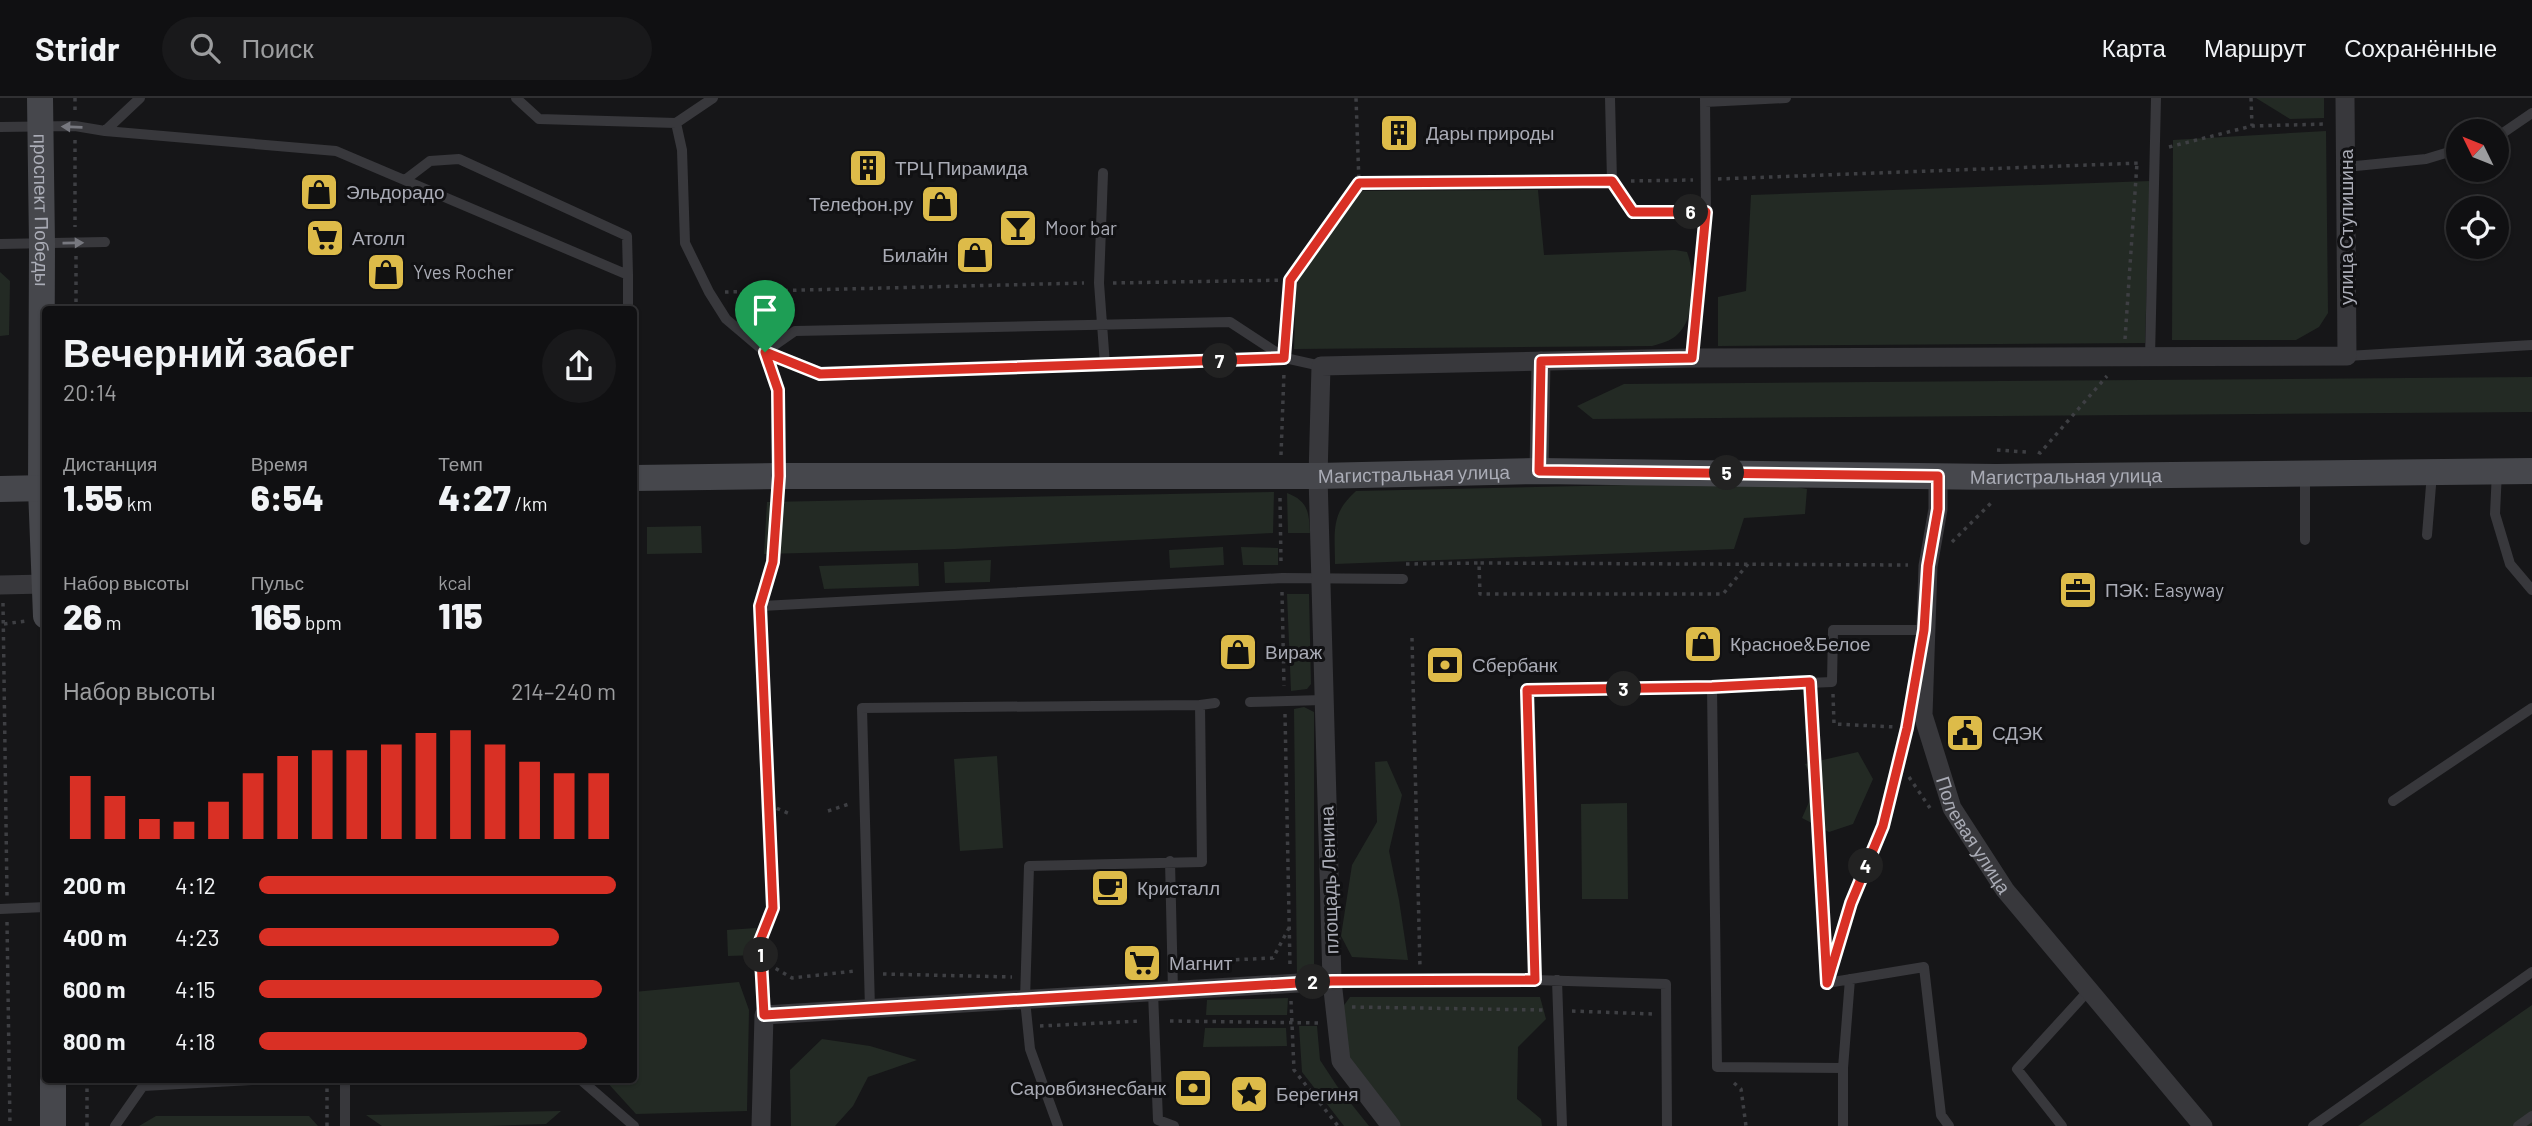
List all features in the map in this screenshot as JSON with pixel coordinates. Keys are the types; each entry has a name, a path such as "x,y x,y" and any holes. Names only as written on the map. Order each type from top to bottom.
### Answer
{"main road":[{"name":"проспект Победы","path":"40,98 42,306"},
{"name":"Магистральная улица","path":"637,478 1318,476 1539,471 1938,476 2532,471"},
{"path":"0,489 42,489"},
{"path":"53,1083 54,1126"}],"street":[{"name":"улица Ступишина","path":"2345,98 2347,356"},
{"path":"1321,366 1692,358 2347,356"},
{"path":"1539,471 1541,361"},
{"name":"площадь Ленина","path":"764,1015 1332,981 1318,476 1321,366"},
{"name":"Полевая улица","path":"1938,476 1938,509 1928,566 1923,715 1952,808 2005,890 2203,1126"},
{"path":"2,585 42,584"},
{"path":"1332,981 1341,1061 1391,1126"},
{"path":"761,1126 764,1015"}],"lane":[{"path":"105,131 140,98"},
{"path":"516,98 539,119 676,123 713,98"},
{"path":"1610,98 1612,181 1633,212 1706,212"},
{"path":"1692,358 1706,212 1705,100 1786,98"},
{"path":"2150,356 2156,98"},
{"path":"2510,128 2532,113"},
{"path":"676,123 682,149 685,243 709,292 726,319 765,352 820,374 1284,358 1321,366"},
{"path":"0,127 75,126 105,131 336,151 628,275"},
{"path":"2346,167 2426,159 2446,153"},
{"path":"405,180 430,161 459,159 628,236 628,306"},
{"path":"1103,173 1100,283 1105,365"},
{"path":"0,244 105,242"},
{"path":"765,352 794,331 1230,322 1284,358"},
{"path":"2347,356 2532,345"},
{"path":"2497,471 2495,514 2511,564 2532,590"},
{"path":"2427,535 2432,472"},
{"path":"2305,474 2305,541"},
{"path":"760,606 1282,578 1403,579"},
{"path":"1535,980 1527,690 1832,682 1833,630 1924,630 1907,728 1883,826 1851,903 1827,983 1924,967 1933,1064 1941,1115 1949,1126"},
{"path":"1712,687 1717,1067 1843,1068"},
{"path":"1250,702 1323,700"},
{"path":"870,1009 862,708 1215,703"},
{"path":"1058,1126 1030,1049 1025,1000 1029,866 1202,862 1200,705"},
{"path":"2393,801 2532,708"},
{"path":"1170,861 1159,1123 1174,1126"},
{"path":"4,909 42,907"},
{"path":"2313,1126 2532,972"},
{"path":"1843,1126 1843,1068 1850,979"},
{"path":"1332,981 1535,980 1666,984 1667,1126"},
{"path":"1558,981 1562,1126"},
{"path":"2062,1126 2017,1069 2090,990"},
{"path":"115,1126 143,1086 198,1083"},
{"path":"345,1083 345,1126"},
{"path":"584,1083 634,1126"},
{"path":"2518,1126 2532,1116"}],"path":[{"path":"75,98 76,306"},
{"path":"1338,1126 1294,1070 1280,476 1290,280 1359,183 1356,98"},
{"path":"2251,98 2252,125"},
{"path":"1359,183 1706,180 2155,163 2168,147 2252,125 2345,124"},
{"path":"1997,450 2040,453 2124,356 2137,163"},
{"path":"709,292 1290,280"},
{"path":"746,291 778,390 779,476 773,562 760,606 773,908 760,941 764,1015"},
{"path":"1748,564 1723,594 1480,594 1479,563 1748,564 1928,566 1995,499"},
{"path":"2,585 4,909 10,1126"},
{"path":"1412,638 1420,981"},
{"path":"1810,682 1825,942"},
{"path":"1832,682 1834,724 1907,728"},
{"path":"828,811 864,799"},
{"path":"769,805 790,814"},
{"path":"1717,1067 1741,1089 1746,1126"},
{"path":"87,1083 88,1126"},
{"path":"327,1083 327,1126"}],"shaded area":[{"path":"2256,98 2324,98 2324,118 2290,119"},
{"path":"2326,131 2328,313 2319,327 2296,340 2172,340 2173,140"},
{"path":"2150,181 2145,343 1718,346 1718,297 1746,291 1751,195"},
{"path":"1538,190 1544,255 1675,250 1687,252 1693,286 1690,310 1681,331 1671,339 1652,346 1294,349 1296,279 1360,191"},
{"path":"0,272 10,281 9,335 0,336"},
{"path":"2532,377 2532,412 1593,419 1577,406 1624,384"},
{"path":"1768,482 1807,489 1805,514 1744,518 1734,549 1335,564 1338,516 1356,491"},
{"path":"1274,492 1273,533 955,549 764,554 767,502"},
{"path":"1287,493 1306,508 1310,533 1288,533"},
{"path":"701,526 702,553 647,554 647,527"},
{"path":"1223,547 1224,565 1170,568 1169,550"},
{"path":"1241,547 1278,548 1278,565 1243,565"},
{"path":"991,560 990,582 945,583 944,562"},
{"path":"918,563 919,586 824,589 819,566"},
{"path":"1287,594 1309,594 1311,684 1307,689 1291,691"},
{"path":"1304,707 1314,712 1314,966 1307,975 1297,979 1294,709"},
{"path":"1858,752 1873,779 1853,824 1829,832 1802,818 1816,786 1805,764"},
{"path":"997,756 1003,848 960,851 954,759"},
{"path":"1387,761 1402,795 1389,851 1408,960 1352,957 1341,936 1352,865 1377,822 1375,762"},
{"path":"1627,803 1628,899 1582,899 1581,804"},
{"path":"756,928 758,955 728,956 727,930"},
{"path":"739,982 749,1010 747,1111 636,1114 608,1083 637,1083 637,992"},
{"path":"1350,997 1540,997 1546,1019 1518,1047 1517,1099 1541,1119 1542,1126 1400,1126 1347,1057 1342,1008"},
{"path":"1288,998 1287,1015 1206,1015 1207,1000"},
{"path":"2532,1005 2532,1126 2358,1126"},
{"path":"1299,1026 1317,1026 1320,1060 1369,1126 1344,1126 1302,1072"},
{"path":"1205,1028 1286,1028 1287,1046 1203,1047"},
{"path":"822,1039 870,1046 917,1060 868,1077 853,1106 835,1126 791,1126 790,1070"},
{"path":"561,1111 546,1124 488,1126 382,1126 366,1115"},
{"path":"156,1116 309,1116 318,1126 139,1126"}],"place":[{"name":"Дары природы","path":"1399,133"},
{"name":"ТРЦ Пирамида","path":"868,168"},
{"name":"Эльдорадо","path":"319,192"},
{"name":"Телефон.ру","path":"940,204"},
{"name":"Moor bar","path":"1018,228"},
{"name":"Атолл","path":"325,238"},
{"name":"Билайн","path":"975,255"},
{"name":"Yves Rocher","path":"386,272"},
{"name":"ПЭК: Easyway","path":"2078,590"},
{"name":"Красное&Белое","path":"1703,644"},
{"name":"Вираж","path":"1238,652"},
{"name":"Сбербанк","path":"1445,665"},
{"name":"СДЭК","path":"1965,733"},
{"name":"Кристалл","path":"1110,888"},
{"name":"Магнит","path":"1142,963"},
{"name":"Саровбизнесбанк","path":"1193,1088"},
{"name":"Берегиня","path":"1249,1094"}],"route":[{"path":"1612,181 1633,212 1706,212 1692,358 1541,361 1539,471 1938,476 1938,509 1928,566 1924,630 1907,728 1883,826 1851,903 1827,983 1810,682 1712,687 1527,690 1535,980 1332,981 764,1015 760,941 773,908 760,606 773,562 779,476 778,390 765,352 820,374 1284,358 1290,280 1359,183 1612,181"}]}
